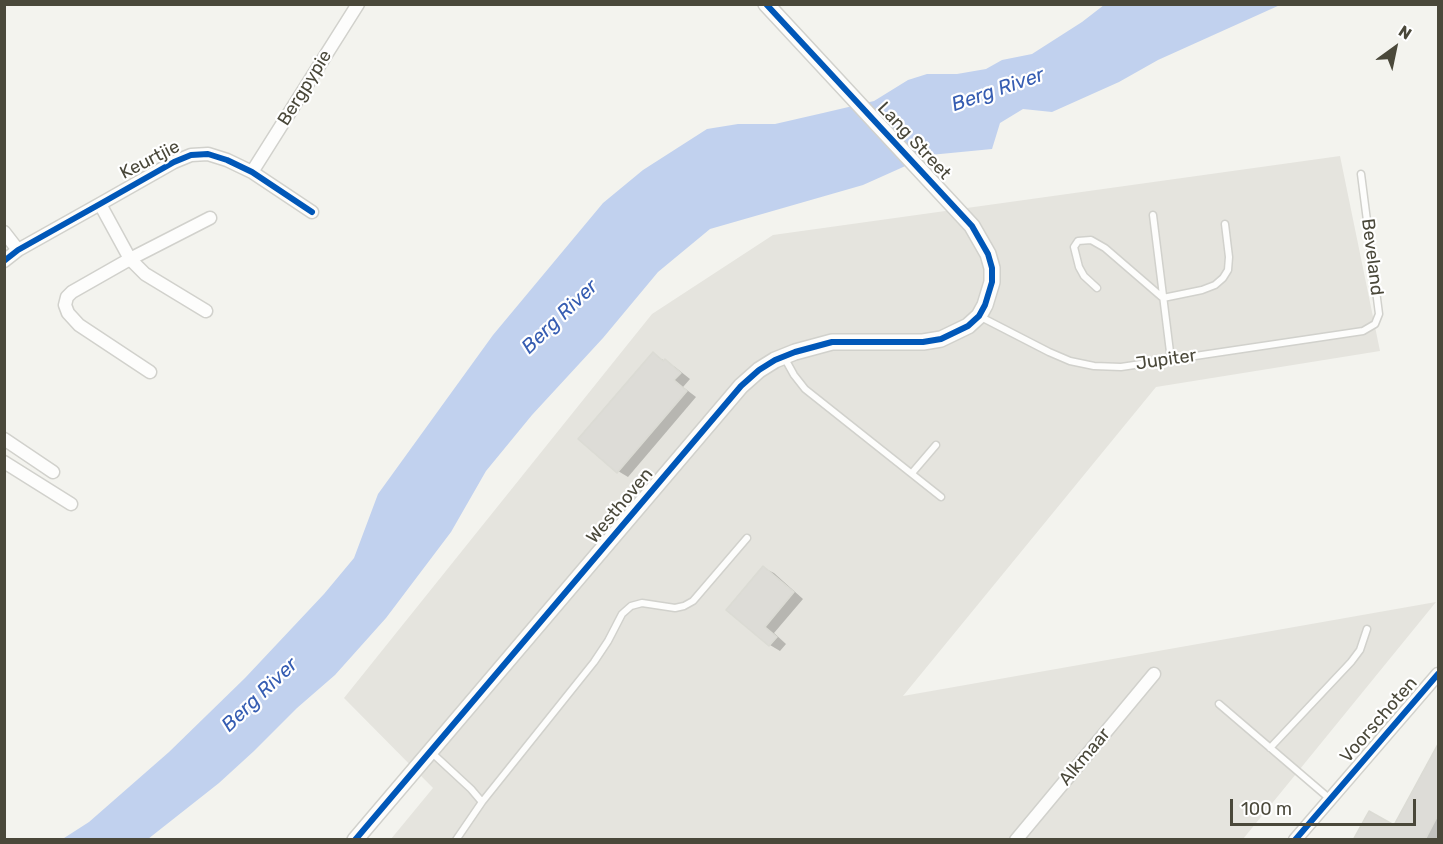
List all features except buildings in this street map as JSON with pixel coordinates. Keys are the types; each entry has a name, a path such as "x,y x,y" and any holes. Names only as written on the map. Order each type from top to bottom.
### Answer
{"street":[{"name":"Bergpypie","path":"252,172 358,4"},
{"name":"Lang Street","path":"766,4 972,226 988,254 992,282 990,295 979,316"},
{"name":"Keurtjie","path":"4,261 18,250 174,162 191,155 208,154 227,160 252,172 312,212"},
{"path":"100,204 130,259 145,274 206,311"},
{"path":"150,372 79,325 68,313 65,305 67,297 130,259 210,218"},
{"path":"4,232 18,250"},
{"name":"Westhoven","path":"355,840 741,386 759,370 784,356 832,342 923,342 941,339 968,326 979,316"},
{"path":"4,439 53,472"},
{"path":"4,462 72,504"},
{"name":"Alkmaar","path":"1016,840 1154,674"},
{"name":"Voorschoten","path":"1295,840 1438,675"}],"lane":[{"name":"Beveland","path":"1361,174 1379,314 1375,324 1363,331"},
{"path":"1153,215 1171,360"},
{"path":"1163,298 1202,290 1215,285 1223,278 1228,270 1229,257 1225,224"},
{"path":"1097,288 1084,276 1079,267 1074,248 1078,241 1091,240 1105,248 1163,298"},
{"name":"Jupiter","path":"979,316 1049,352 1070,361 1094,366 1121,367 1363,331"},
{"path":"784,356 804,389 941,497"},
{"path":"912,473 936,445"},
{"path":"456,840 482,802 594,662 622,614 631,606 642,603 675,608 693,601 747,538"},
{"path":"1270,748 1351,662 1360,650 1367,628"},
{"path":"1219,704 1330,799"},
{"path":"430,752 482,802"}],"shaded area":[{"path":"1340,156 1380,351 1156,387 903,696 1436,602 1243,839 391,839 433,788 344,698 652,314 773,235"}],"water":[{"name":"Berg River","path":"1104,5 1280,5 1158,60 1119,82 1052,112 1023,109 1000,123 992,149 930,155 863,185 710,229 658,272 603,338 532,415 486,471 451,532 386,618 335,675 219,783 148,839 61,840 89,822 169,752 245,678 324,594 354,558 378,494 493,335 603,203 643,170 707,129 738,124 775,124 823,113 874,101 908,80 927,74 957,74 986,69 1002,60 1032,54"}],"cycle path":[{"path":"355,840 741,386 759,370 795,352 832,342 923,342 941,339 968,326 979,316 985,305 992,282 992,268 988,254 972,226 766,4"},
{"path":"4,261 18,250 174,162 191,155 208,154 227,160 252,172 312,212"},
{"path":"1295,840 1438,674"}]}
